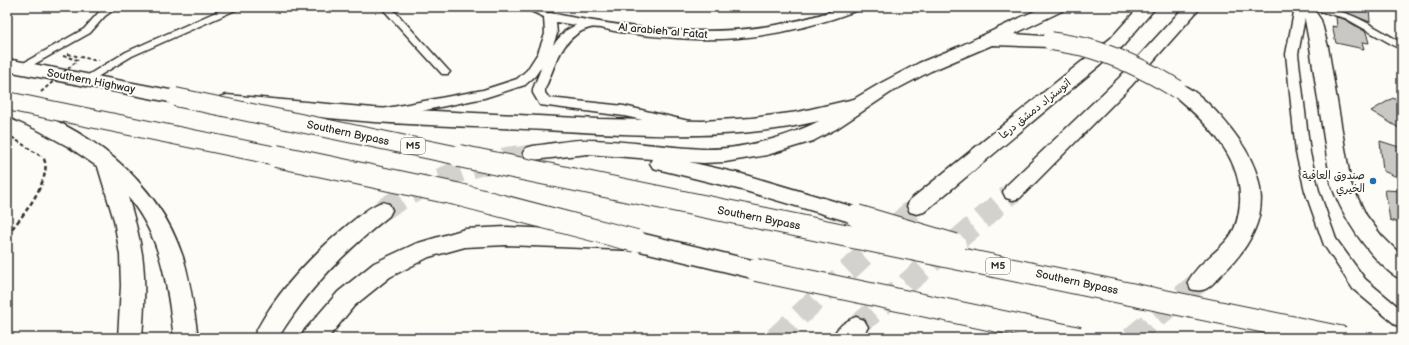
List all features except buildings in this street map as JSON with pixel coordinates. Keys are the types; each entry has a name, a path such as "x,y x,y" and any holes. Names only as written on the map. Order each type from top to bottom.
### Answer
{"highway":[{"path":"964,51 1056,7"},
{"name":"اتوستراد دمشق درعا","path":"917,206 1117,42 1148,7"},
{"path":"1013,192 1125,82 1193,7"},
{"path":"1302,7 1313,20 1319,47 1341,184 1348,205 1361,227 1380,249 1402,270"},
{"path":"533,153 588,147 703,156 747,152 774,146 806,136 925,67 995,40 1024,39 1051,41 1090,48 1141,68 1159,77 1198,104 1222,130 1243,165 1251,192 1252,203 1250,216 1242,235 1229,252 1199,282"},
{"name":"Southern Highway","path":"14,66 175,97"},
{"path":"175,97 374,115 598,126 702,128 798,119 858,105"},
{"name":"Southern Bypass","path":"175,97 1060,278 1344,338"},
{"path":"9,109 57,131 106,161 138,195 159,226 171,255 180,294 186,338"},
{"path":"9,109 288,158 456,194 636,241 756,270 1079,338"},
{"path":"588,147 742,182 1060,278"},
{"path":"106,161 122,212 131,256 132,310 130,338"},
{"path":"265,338 294,292 314,269 336,247 382,210"},
{"path":"313,338 346,299 382,270 423,250 465,238 506,236 636,241"}],"street":[{"path":"86,80 129,54 235,7"},
{"path":"386,7 445,72"},
{"name":"Al arabieh al Fatat","path":"550,16 588,24 682,35 737,35 790,28 815,22 854,7"},
{"path":"1302,7 1292,54 1302,153 1312,191 1320,212 1328,241 1359,284 1402,320"},
{"path":"1314,7 1348,16 1402,47"},
{"path":"14,66 87,31 108,8"},
{"path":"550,16 551,34 548,54 539,89 539,94 545,102 624,111 702,128"},
{"path":"374,115 465,99 521,82 564,38 588,24"}],"lane":[{"path":"528,7 550,16"}],"path":[{"path":"59,52 82,57"},
{"path":"35,97 78,60 57,55"},
{"path":"7,121 9,109"},
{"path":"7,134 41,155 45,159 46,165 44,178 17,225 7,234"}],"tunnel":[{"path":"512,157 533,153"},
{"path":"382,210 447,176 482,164 518,156"},
{"path":"856,327 1013,192"},
{"path":"775,338 917,206"},
{"path":"1131,338 1199,282"}],"place":[{"name":"صندوق العافية الخيري","path":"1373,181"}]}
